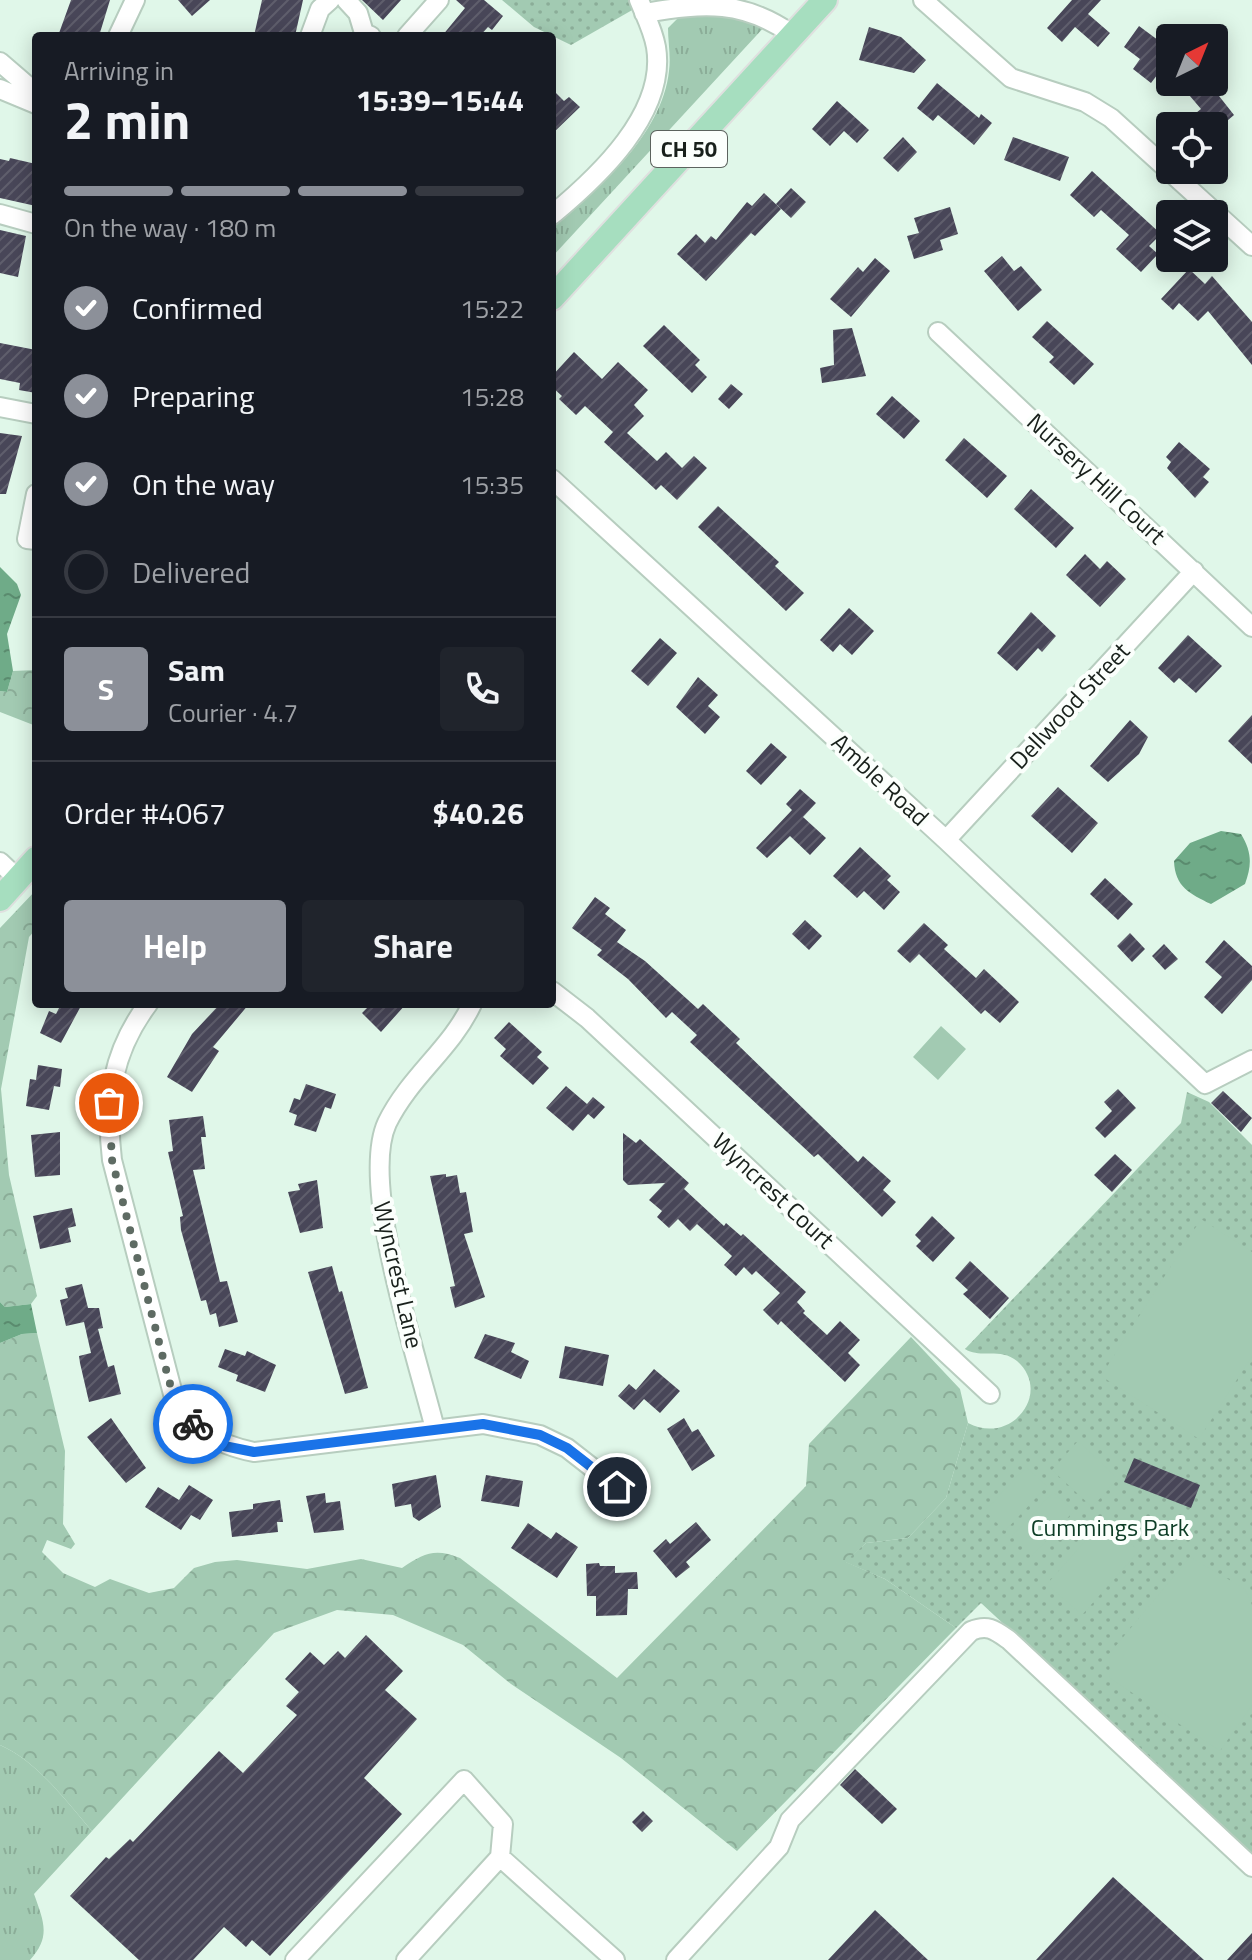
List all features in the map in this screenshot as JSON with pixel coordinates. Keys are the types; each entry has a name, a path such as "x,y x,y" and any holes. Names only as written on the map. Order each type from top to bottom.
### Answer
{"main road":[{"name":"CH 50","path":"556,294 793,35 818,2"},
{"path":"0,899 32,863"}],"street":[{"path":"120,32 135,0"},
{"path":"311,32 320,9 330,0"},
{"path":"346,0 358,13 364,32"},
{"path":"411,32 439,0"},
{"path":"923,0 1011,78 1085,102 1111,118 1252,246"},
{"path":"556,209 607,160 640,118 656,69 656,48 641,6 722,1 748,4 772,16 793,35"},
{"path":"0,62 32,90"},
{"path":"0,89 32,102"},
{"path":"0,214 32,223"},
{"name":"Nursery Hill Court","path":"938,332 1252,627"},
{"path":"0,407 32,413"},
{"name":"Amble Road","path":"556,483 946,840 1205,1084 1252,1060"},
{"path":"32,514 27,539 32,540"},
{"name":"Dellwood Street","path":"946,840 1194,571"},
{"path":"0,862 18,879"},
{"name":"Wyncrest Court","path":"556,994 599,1028 990,1394"},
{"path":"145,1008 123,1043 113,1073 109,1128 112,1160 164,1361 181,1411 207,1437 224,1446 254,1452 483,1424 540,1435 567,1448 617,1487"},
{"name":"Wyncrest Lane","path":"435,1429 384,1226 377,1176 385,1127 397,1105 412,1080 460,1027 470,1008"},
{"path":"676,1960 779,1847 790,1820 971,1631 983,1626 993,1628 1009,1640 1252,1867"},
{"path":"295,1960 464,1780 503,1824 500,1857 406,1960"},
{"path":"500,1857 615,1960"}],"green space":[{"path":"502,0 629,0 634,9 571,45 556,38 556,32 544,32"},
{"path":"705,10 766,25 556,253 556,225 625,159 654,117 664,95 669,71 668,28 683,13"},
{"path":"32,670 32,724 0,712 0,691 7,692 13,671"},
{"path":"32,894 32,934 1,1089 9,1175 37,1296 31,1304 5,1307 0,1302 0,928"},
{"path":"941,1026 966,1049 938,1080 913,1057"},
{"name":"Cummings Park","path":"1187,1092 1209,1102 1252,1145 1252,1853 981,1603 956,1628 885,1579 845,1562 866,1543 908,1538 946,1498 968,1423 999,1428 1022,1413 1029,1401 1031,1387 1027,1374 1017,1361 1004,1355 965,1349 1181,1123"},
{"path":"1201,1219 1252,1252 1252,1356 1199,1439 1101,1376"},
{"path":"37,1333 65,1451 63,1524 75,1544 71,1549 47,1540 42,1552 63,1573 95,1587 110,1579 149,1593 174,1588 194,1568 215,1562 237,1560 307,1569 361,1559 402,1568 423,1556 443,1553 460,1558 617,1678 806,1486 809,1444 911,1337 960,1389 968,1423 946,1498 908,1538 866,1543 846,1562 885,1579 956,1628 737,1851 621,1758 511,1684 463,1645 393,1615 337,1610 274,1633 92,1831 39,1772 0,1745 0,1343 22,1334"},
{"path":"1078,1441 1118,1479 1092,1507 1052,1470"},
{"path":"1026,1467 1047,1486 1005,1531 985,1511"},
{"path":"1053,1492 1074,1511 1032,1556 1012,1536"},
{"path":"1104,1520 1139,1551 1082,1615 1047,1584"},
{"path":"1190,1557 1245,1589 1252,1605 1252,1705 1220,1751 1110,1678 1109,1654"},
{"path":"0,1745 39,1772 92,1831 34,1894 44,1929 41,1944 30,1960 0,1960"}],"water":[{"path":"0,567 17,584 21,595 7,634 13,671 7,692 0,691"},
{"path":"1221,831 1241,834 1249,853 1249,871 1245,884 1211,904 1185,888 1177,877 1174,861 1190,843"},
{"path":"0,1302 5,1307 31,1304 37,1333 22,1334 0,1343"}],"building":[{"path":"71,0 110,0 100,32 59,32"},
{"path":"178,0 210,0 192,16"},
{"path":"262,0 303,0 296,32 255,32"},
{"path":"362,0 401,0 383,20"},
{"path":"456,0 484,0 503,16 492,30 488,27 484,32 445,32 465,8"},
{"path":"1072,0 1101,0 1088,14 1110,33 1098,47 1075,27 1062,42 1047,28"},
{"path":"1139,26 1156,39 1156,76 1151,83 1133,69 1140,59 1124,47"},
{"path":"869,27 901,37 926,60 914,73 859,60"},
{"path":"937,83 979,118 981,114 992,123 974,145 938,115 933,121 917,108"},
{"path":"556,93 564,101 569,97 580,107 556,130"},
{"path":"1190,96 1219,96 1234,115 1228,120 1228,112 1197,112 1201,109"},
{"path":"837,101 869,130 857,143 844,131 830,146 812,129"},
{"path":"903,137 917,152 898,172 883,158"},
{"path":"1013,137 1069,157 1060,181 1004,160"},
{"path":"10,158 32,163 32,205 0,198 0,159 9,161"},
{"path":"1092,171 1156,229 1156,239 1149,246 1156,256 1141,272 1116,249 1129,235 1101,210 1094,217 1070,195"},
{"path":"791,188 806,202 791,218 776,204"},
{"path":"764,193 781,209 755,236 751,233 706,281 677,254 696,234 705,243 711,236 716,240 747,202 752,206"},
{"path":"950,207 958,234 940,240 943,250 914,259 907,236 919,233 914,218"},
{"path":"0,230 26,236 18,277 0,273"},
{"path":"1002,256 1014,271 1021,266 1042,290 1018,311 984,271"},
{"path":"875,258 890,271 851,317 830,299 858,267 863,272"},
{"path":"1186,272 1192,272 1205,284 1212,276 1252,322 1252,365 1208,311 1198,321 1179,303 1173,310 1161,299"},
{"path":"1047,321 1094,364 1074,385 1049,362 1054,357 1032,337"},
{"path":"664,325 700,360 695,365 707,377 692,393 643,346"},
{"path":"852,328 866,376 822,383 820,368 834,365 833,330"},
{"path":"0,343 32,349 32,392 19,390 20,383 0,379"},
{"path":"574,352 602,379 618,362 648,390 634,405 644,416 627,433 657,461 666,452 682,468 694,456 707,468 677,500 661,485 656,490 604,442 613,432 585,406 576,415 559,399 562,396 556,391 556,372"},
{"path":"731,384 743,394 729,409 718,399"},
{"path":"892,396 920,421 904,439 876,414"},
{"path":"0,433 22,436 6,494 0,494"},
{"path":"964,438 1007,476 987,498 945,460"},
{"path":"1179,442 1210,469 1203,477 1209,482 1195,498 1167,468 1171,462 1166,457"},
{"path":"1031,489 1074,528 1056,548 1014,509"},
{"path":"718,506 779,562 775,566 804,593 786,611 698,527"},
{"path":"1085,554 1100,569 1107,561 1126,579 1100,607 1066,575"},
{"path":"849,608 874,631 852,655 840,644 833,652 820,640"},
{"path":"1031,612 1056,636 1042,652 1038,648 1017,671 997,653"},
{"path":"1188,635 1222,666 1196,693 1179,678 1174,683 1158,668"},
{"path":"660,638 677,653 648,686 631,671"},
{"path":"698,677 718,695 708,706 720,717 705,734 676,707"},
{"path":"1252,715 1252,764 1228,741"},
{"path":"1130,720 1148,737 1139,754 1108,782 1090,766"},
{"path":"771,743 787,757 761,785 746,771"},
{"path":"1058,787 1098,823 1072,853 1031,816"},
{"path":"800,789 816,803 803,817 826,838 810,855 790,836 767,858 756,848 792,810 786,804"},
{"path":"860,847 891,876 887,880 900,892 884,910 864,891 857,898 833,876"},
{"path":"1105,878 1133,904 1118,920 1090,894"},
{"path":"595,897 610,908 605,914 626,930 617,942 645,961 698,1009 703,1004 740,1039 736,1043 858,1162 863,1156 891,1181 883,1190 896,1202 882,1217 818,1154 814,1157 690,1042 697,1035 672,1012 666,1018 628,979 597,955 602,950 572,928"},
{"path":"805,920 822,936 809,950 792,934"},
{"path":"924,923 948,945 944,949 976,978 984,969 1019,1002 1000,1023 985,1010 981,1014 919,954 910,963 897,951"},
{"path":"1130,933 1145,949 1132,962 1117,946"},
{"path":"1224,940 1252,966 1252,980 1222,1014 1204,997 1222,977 1205,962"},
{"path":"1164,944 1178,959 1165,970 1152,956"},
{"path":"59,1008 80,1008 61,1043 40,1033 49,1011 56,1014"},
{"path":"216,1008 246,1008 213,1047 219,1051 192,1092 167,1077 192,1034"},
{"path":"367,1008 402,1008 381,1032 362,1013"},
{"path":"509,1022 542,1052 537,1057 549,1068 533,1085 500,1056 506,1049 494,1038"},
{"path":"38,1065 62,1069 60,1087 54,1086 49,1110 26,1106 30,1079 36,1080"},
{"path":"306,1084 336,1094 331,1109 325,1107 316,1132 294,1125 297,1115 289,1112 294,1098 300,1100"},
{"path":"566,1086 587,1104 593,1097 605,1107 594,1119 588,1114 573,1131 546,1108"},
{"path":"1118,1089 1136,1108 1105,1138 1095,1128 1112,1111 1104,1102"},
{"path":"1223,1091 1252,1118 1241,1132 1211,1103"},
{"path":"203,1116 206,1137 201,1137 205,1169 193,1170 220,1282 227,1281 238,1322 219,1327 216,1313 210,1315 206,1300 201,1301 181,1230 180,1217 183,1216 168,1152 173,1151 169,1120"},
{"path":"60,1132 60,1175 35,1177 31,1135"},
{"path":"623,1133 636,1143 640,1139 689,1183 684,1189 724,1226 726,1223 741,1236 743,1234 806,1292 797,1302 805,1311 803,1313 827,1335 840,1321 860,1340 848,1353 860,1365 845,1382 781,1321 778,1325 763,1310 780,1293 756,1271 752,1275 744,1267 736,1276 724,1265 732,1256 697,1224 690,1231 678,1219 669,1228 657,1217 662,1211 649,1200 665,1183 628,1185 623,1180"},
{"path":"1115,1154 1132,1170 1112,1192 1094,1175"},
{"path":"446,1174 446,1177 457,1175 460,1193 466,1192 473,1232 464,1234 485,1297 455,1308 450,1287 455,1286 430,1176"},
{"path":"317,1180 323,1228 300,1233 288,1192 300,1190 298,1184"},
{"path":"72,1208 76,1226 68,1228 71,1242 40,1249 33,1216"},
{"path":"932,1216 955,1238 933,1262 916,1246 921,1241 915,1235"},
{"path":"970,1261 1009,1298 990,1319 963,1294 968,1290 955,1278"},
{"path":"332,1266 339,1292 342,1291 368,1388 345,1394 308,1272"},
{"path":"82,1284 88,1308 99,1308 103,1328 98,1329 108,1367 114,1365 121,1394 89,1402 79,1356 91,1353 84,1322 66,1326 60,1300 68,1298 65,1288"},
{"path":"485,1334 515,1343 511,1352 529,1361 521,1379 474,1358"},
{"path":"565,1346 609,1355 603,1386 559,1378"},
{"path":"225,1349 245,1356 247,1351 276,1365 265,1392 236,1381 238,1375 218,1367"},
{"path":"654,1369 680,1391 660,1413 644,1399 634,1410 618,1396 629,1384 636,1390"},
{"path":"111,1418 146,1468 126,1483 87,1437"},
{"path":"684,1418 692,1432 698,1429 715,1456 692,1471 667,1429"},
{"path":"1134,1458 1200,1485 1191,1508 1124,1482"},
{"path":"436,1475 441,1507 419,1521 413,1517 411,1504 395,1507 392,1484"},
{"path":"486,1475 523,1481 519,1507 481,1501"},
{"path":"189,1485 213,1500 200,1520 191,1515 181,1530 145,1507 158,1487 179,1500"},
{"path":"325,1493 326,1503 340,1501 344,1530 314,1533 306,1496"},
{"path":"280,1500 283,1522 277,1522 278,1532 232,1537 229,1512 253,1509 253,1504"},
{"path":"696,1522 711,1540 686,1562 690,1567 676,1578 653,1551 666,1539 670,1544"},
{"path":"528,1523 551,1539 556,1532 578,1547 557,1578 511,1548"},
{"path":"599,1563 600,1566 615,1566 615,1573 637,1572 638,1589 628,1589 627,1615 596,1616 596,1596 587,1596 586,1564"},
{"path":"366,1635 403,1671 385,1690 417,1719 364,1778 402,1814 270,1956 252,1940 246,1947 224,1927 193,1960 139,1960 70,1896 106,1857 109,1859 130,1839 133,1842 219,1751 243,1773 297,1715 286,1706 299,1692 285,1679 310,1652 324,1665 338,1651 345,1658"},
{"path":"855,1769 897,1809 882,1824 840,1785"},
{"path":"643,1811 653,1821 642,1832 632,1822"},
{"path":"1113,1877 1204,1960 1036,1960"},
{"path":"875,1910 928,1960 828,1960"},
{"path":"1252,1933 1252,1960 1227,1960"}],"way so far":[{"path":"109,1103 112,1160 168,1377 181,1411 193,1424"}],"route":[{"path":"193,1424 207,1437 224,1446 254,1452 460,1425 514,1428 540,1435 567,1448 617,1487"}]}
